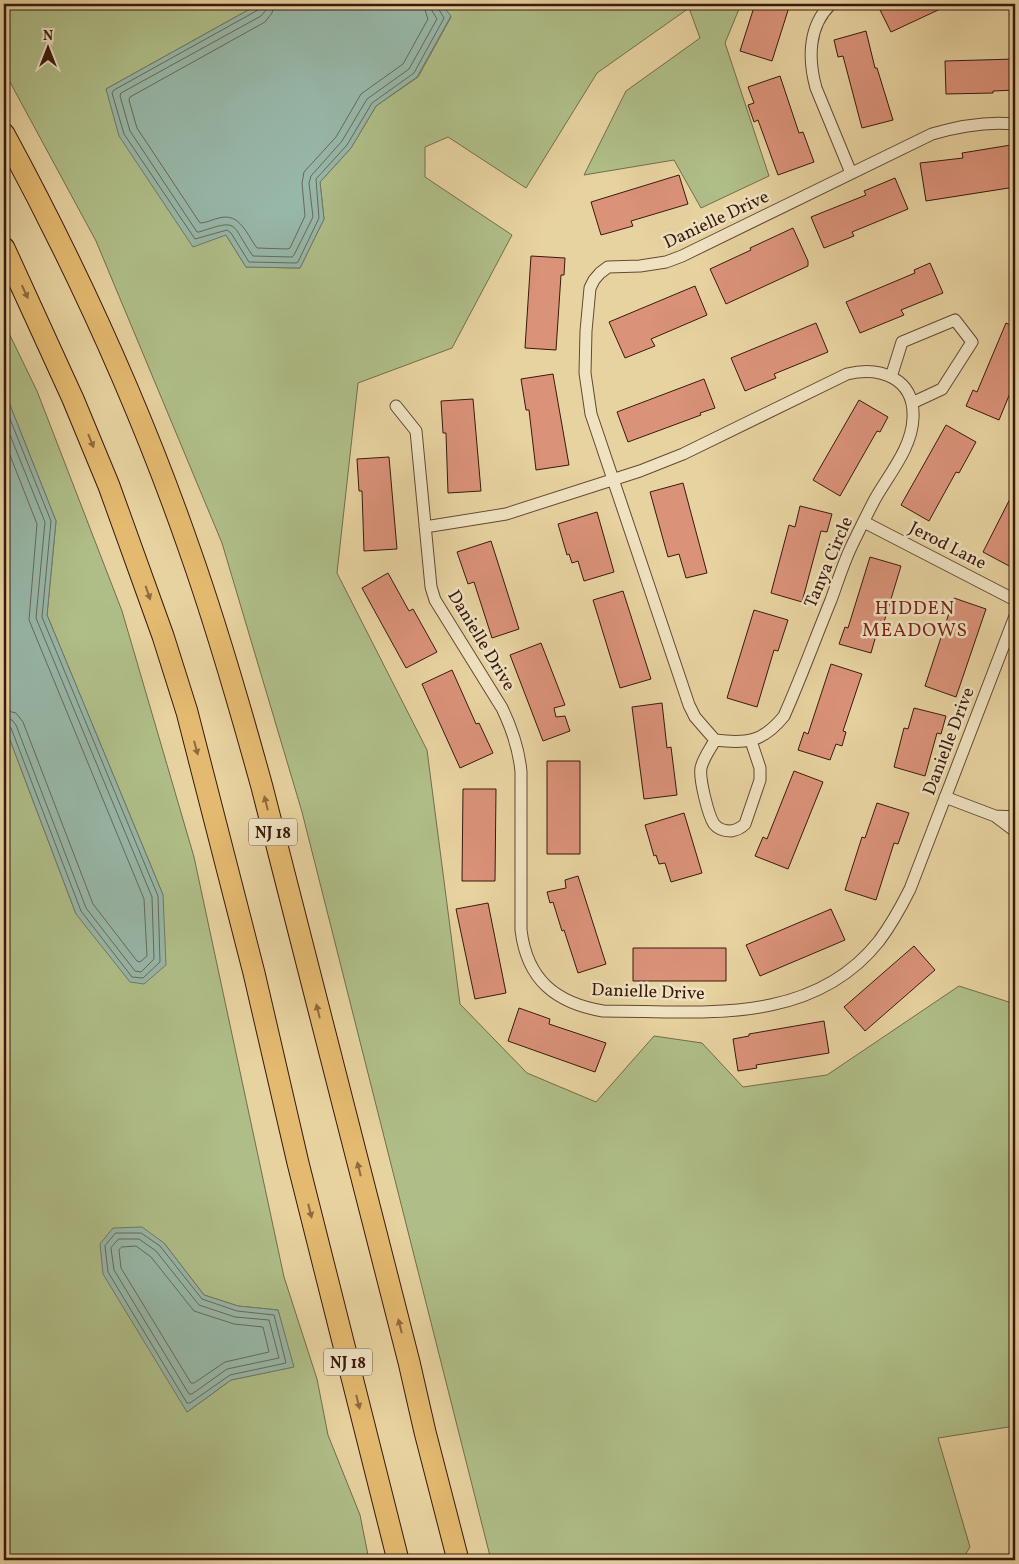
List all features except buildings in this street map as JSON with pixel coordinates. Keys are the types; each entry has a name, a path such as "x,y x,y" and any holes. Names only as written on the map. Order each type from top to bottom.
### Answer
{"highway":[{"name":"NJ 18","path":"4,134 64,249 132,399 163,477 212,615 237,695 262,787 458,1560"},
{"name":"NJ 18","path":"4,248 74,399 109,486 150,598 187,712 254,973 301,1173 398,1560"},
{"path":"409,1362 472,1560"}],"street":[{"path":"831,4 824,11 815,28 811,50 812,74 851,173"},
{"name":"Danielle Drive","path":"614,480 591,414 585,373 590,288 600,272 608,268 666,262 682,256 932,134 949,129 992,123 1015,124"},
{"path":"425,527 506,514 614,480 683,454 847,374 868,370 880,372 901,384 912,403 942,389 972,342 955,320 902,342 891,377"},
{"name":"Tanya Circle","path":"752,741 771,730 784,716 852,544 905,449 911,434 912,403"},
{"name":"Danielle Drive","path":"396,406 416,431 431,586 435,600 502,708 516,740 521,772 522,941 537,975 550,989 565,1000 585,1008 603,1011 734,1011 758,1008 782,1003 822,987 861,959 878,942 910,889 1015,616"},
{"path":"614,480 689,706 715,740 752,741 760,768 760,780 745,824 735,830 721,830 715,825 711,818 701,779 701,768 715,740"},
{"name":"Jerod Lane","path":"864,522 1015,600"},
{"path":"945,797 995,816 1015,831"},
{"path":"995,816 1015,817"},
{"path":"1009,1560 1015,1559"}],"green space":[{"path":"4,4 259,4 106,89 226,235 246,267 300,268 324,219 320,182 351,148 376,106 418,77 451,17 441,4 741,4 725,43 769,176 701,208 674,160 584,175 626,91 700,38 689,8 597,73 526,188 448,137 425,147 425,177 512,235 452,348 358,383 337,573 427,750 460,1004 527,1073 596,1102 654,1036 702,1043 743,1087 827,1075 959,986 1015,1004 1015,1426 938,1438 970,1547 962,1560 491,1560 302,812 222,543 96,241 4,71"},
{"path":"4,323 37,391 122,611 194,857 284,1277 317,1379 328,1435 360,1515 369,1560 4,1560 4,724 76,914 163,895 47,615 56,521 4,390","holes":["164,1243 204,1295 238,1306 278,1310 293,1367 231,1380 187,1412"]}],"water":[{"path":"259,4 441,4 451,16 417,77 376,106 351,148 320,182 324,219 300,268 246,267 226,235 193,247 119,136 106,89"},
{"path":"4,390 56,521 47,615 163,895 166,965 144,984 130,982 76,914 4,724"},
{"path":"142,1227 164,1243 204,1295 238,1306 278,1310 294,1367 231,1380 187,1412 103,1274 100,1244 113,1228"}],"district":[{"name":"HIDDEN MEADOWS","path":"915,618"}]}
